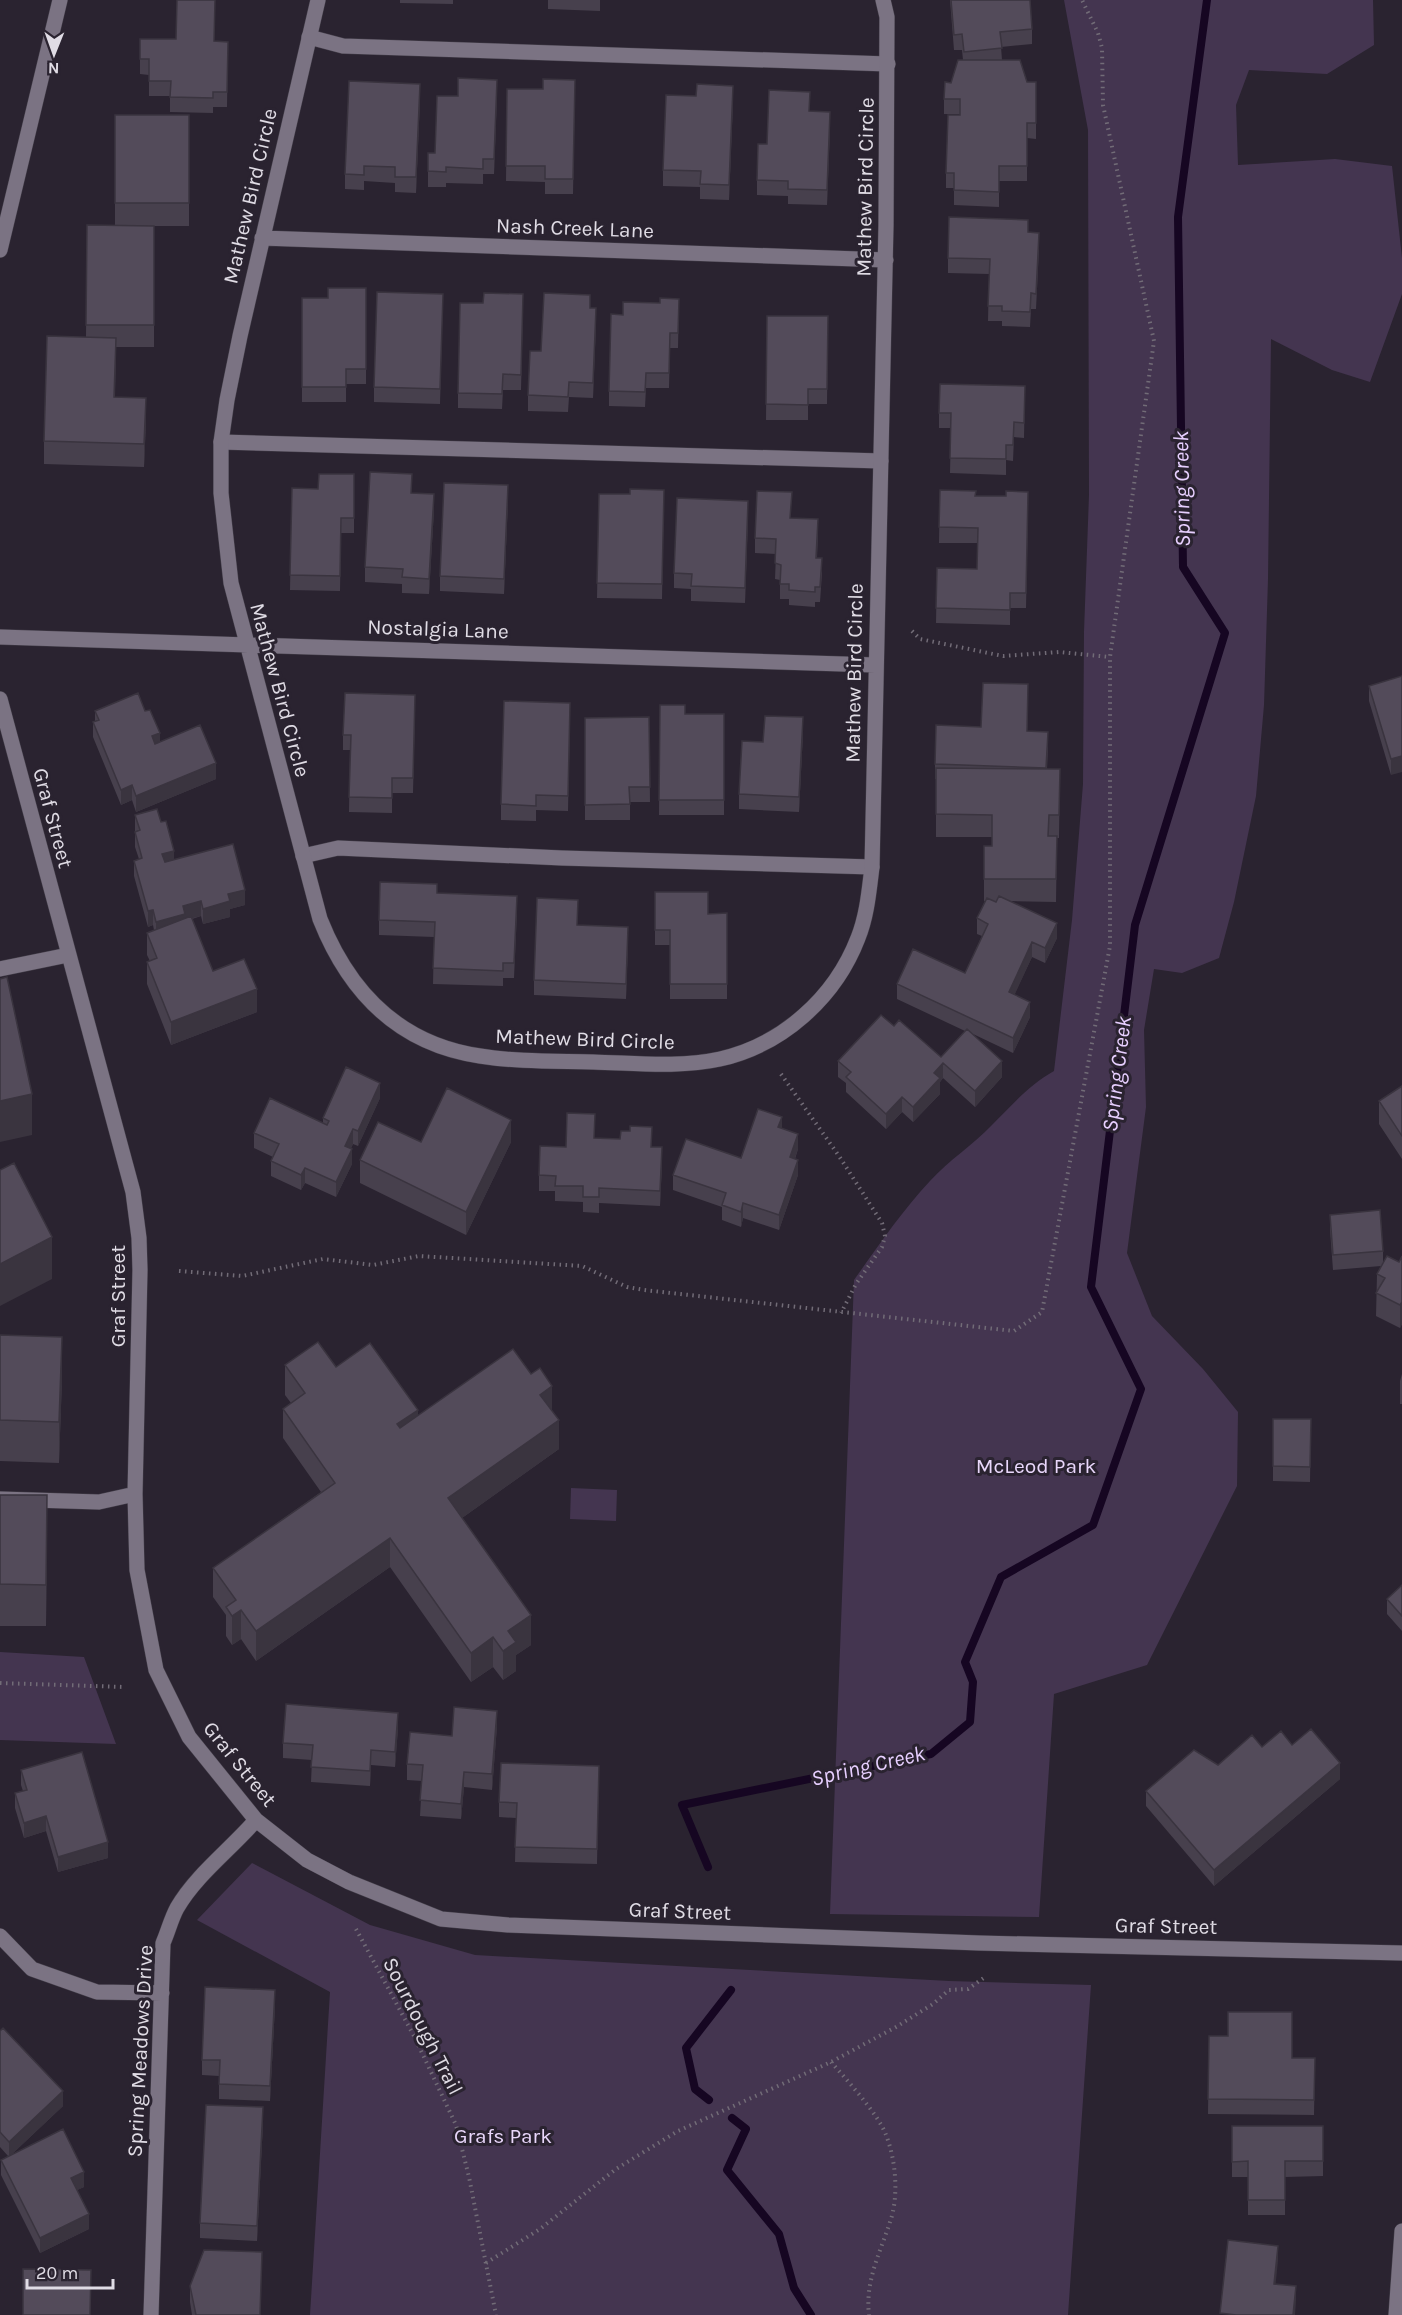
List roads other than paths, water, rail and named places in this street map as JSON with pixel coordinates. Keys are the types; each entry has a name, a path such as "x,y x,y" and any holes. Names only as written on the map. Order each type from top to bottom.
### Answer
{"street":[{"path":"0,250 60,0"},
{"name":"Mathew Bird Circle","path":"318,0 262,238 227,400 222,442 221,493 231,583 245,645 320,919 332,950 348,976 370,1003 394,1023 422,1038 449,1049 478,1056 515,1060 656,1063 688,1063 720,1059 764,1045 804,1016 832,985 858,939 865,916 872,867 886,260 888,64 887,17 883,0"},
{"path":"309,37 343,46 888,64"},
{"name":"Nash Creek Lane","path":"262,238 886,260"},
{"path":"222,442 881,461"},
{"name":"Nostalgia Lane","path":"0,637 875,665"},
{"name":"Graf Street","path":"0,699 133,1192 139,1238 140,1312 135,1494 137,1570 156,1670 189,1737 256,1820 307,1860 348,1882 441,1919 508,1925 968,1942 1402,1953"},
{"path":"303,856 338,848 872,867"},
{"path":"0,969 68,955"},
{"path":"0,1499 99,1502 135,1494"},
{"name":"Spring Meadows Drive","path":"151,2315 163,1943 177,1908 204,1874 232,1848 256,1820"},
{"path":"0,1936 32,1969 97,1992 162,1993"},
{"path":"1396,2315 1402,2231"}],"waterway":[{"name":"Spring Creek","path":"708,1867 682,1805 931,1754 970,1722 973,1682 965,1662 1001,1577 1093,1525 1141,1389 1091,1287 1135,925 1225,633 1183,567 1178,217 1207,0"},
{"name":"Spring Creek","path":"709,2100 695,2089 686,2048 731,1990"},
{"name":"Spring Creek","path":"732,2118 746,2129 727,2170 779,2234 794,2288 811,2315"}],"park label":[{"name":"McLeod Park","path":"1036,1466"},
{"name":"Grafs Park","path":"503,2136"}]}
